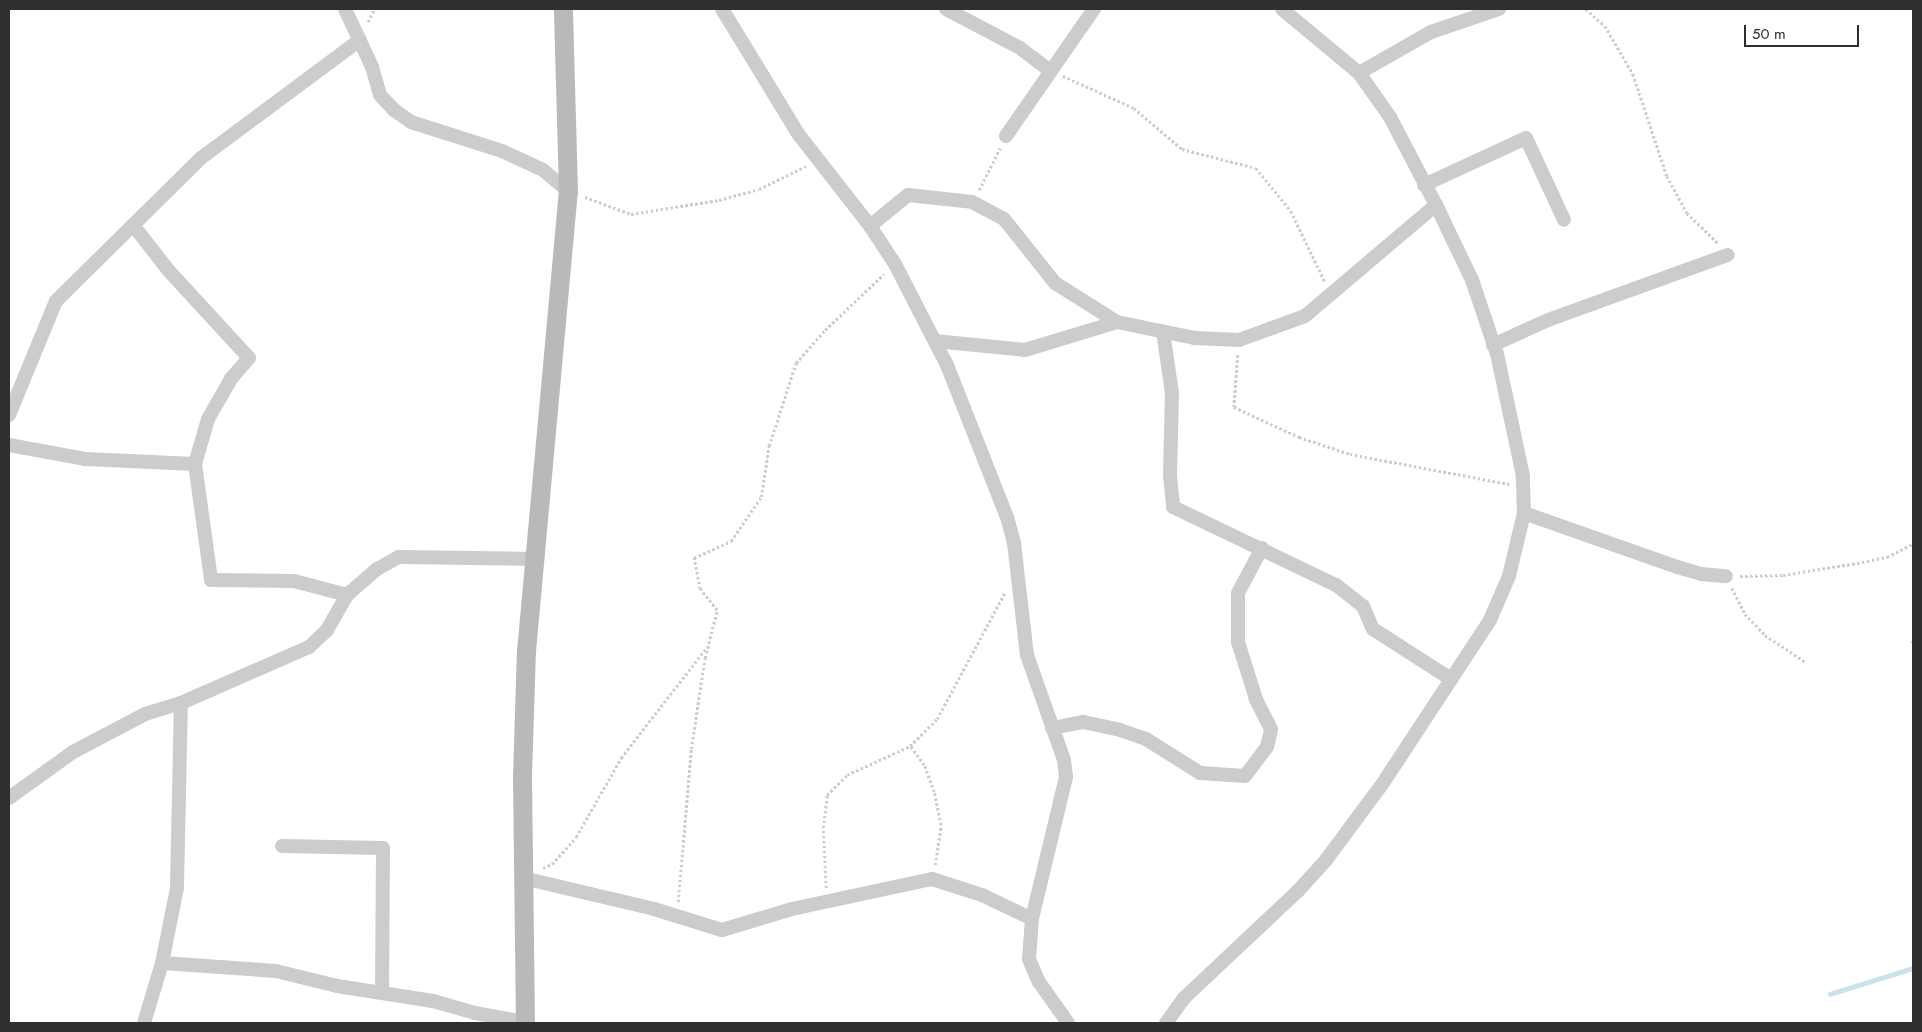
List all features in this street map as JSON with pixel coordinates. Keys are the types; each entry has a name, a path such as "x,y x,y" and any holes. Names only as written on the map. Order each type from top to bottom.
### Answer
{"main road":[{"path":"525,1023 523,878 526,651 536,559 568,191 564,9"}],"street":[{"path":"345,9 360,40 380,95 394,110 411,122 502,150 543,170 568,191"},
{"path":"722,9 799,135 870,226 895,264 935,341 1007,517 1016,568 1027,655 1064,760 1066,777 1032,918 1029,959 1039,982 1068,1023"},
{"path":"946,9 1020,48 1050,70"},
{"path":"1006,136 1094,9"},
{"path":"1166,1023 1184,998 1230,951 1268,921 1326,860 1382,782 1490,620 1509,576 1524,513 1523,487 1508,397 1494,345 1472,280 1436,205 1390,117 1359,73 1282,9"},
{"path":"1359,73 1431,32 1499,9"},
{"path":"9,415 56,301 201,158 360,40"},
{"path":"1424,185 1526,138 1564,220"},
{"path":"870,226 908,195 972,202 1004,220 1055,283 1117,322 1195,338 1239,340 1306,316 1436,205"},
{"path":"133,225 169,271 249,358 231,379 208,419 195,464 211,580 294,581 347,594"},
{"path":"1494,345 1548,320 1728,255"},
{"path":"935,341 1025,350 1117,322"},
{"path":"1163,332 1172,394 1170,476 1173,507 1336,585 1363,606 1373,629 1450,679"},
{"path":"9,445 85,459 195,464"},
{"path":"1524,513 1677,567 1702,574 1726,576"},
{"path":"1052,728 1083,722 1120,730 1146,739 1200,773 1245,776 1266,747 1271,728 1256,699 1238,642 1238,593 1262,548"},
{"path":"9,798 73,752 145,714 181,704 309,647 327,630 347,594 377,570 400,557 536,559"},
{"path":"144,1023 162,963 177,888 181,704"},
{"path":"282,846 382,848 382,991"},
{"path":"523,878 675,916 722,930 826,901 932,879 982,895 1032,918"},
{"path":"162,963 276,971 337,986 382,991 525,1023"}],"path":[{"path":"1586,9 1605,26 1633,74 1667,176 1687,212 1728,255"},
{"path":"1050,70 1134,108 1182,149 1256,168 1291,211 1314,254 1330,296"},
{"path":"972,202 1006,136"},
{"path":"568,191 631,214 720,200 759,190 818,160"},
{"path":"675,916 681,885 680,861 690,749 708,646 717,610 700,589 694,558 731,541 760,497 769,446 796,363 825,330 895,264"},
{"path":"1239,340 1234,407 1299,437 1350,454 1523,487"},
{"path":"1807,663 1785,651 1745,614 1726,576 1783,575 1858,563 1887,557 1913,544"},
{"path":"826,901 823,828 827,795 847,775 910,746 937,719 980,642 1016,568"},
{"path":"523,878 552,864 576,837 621,758 708,646"},
{"path":"910,746 924,765 934,792 941,826 932,879"}],"waterway":[{"path":"1830,994 1913,968"}]}
